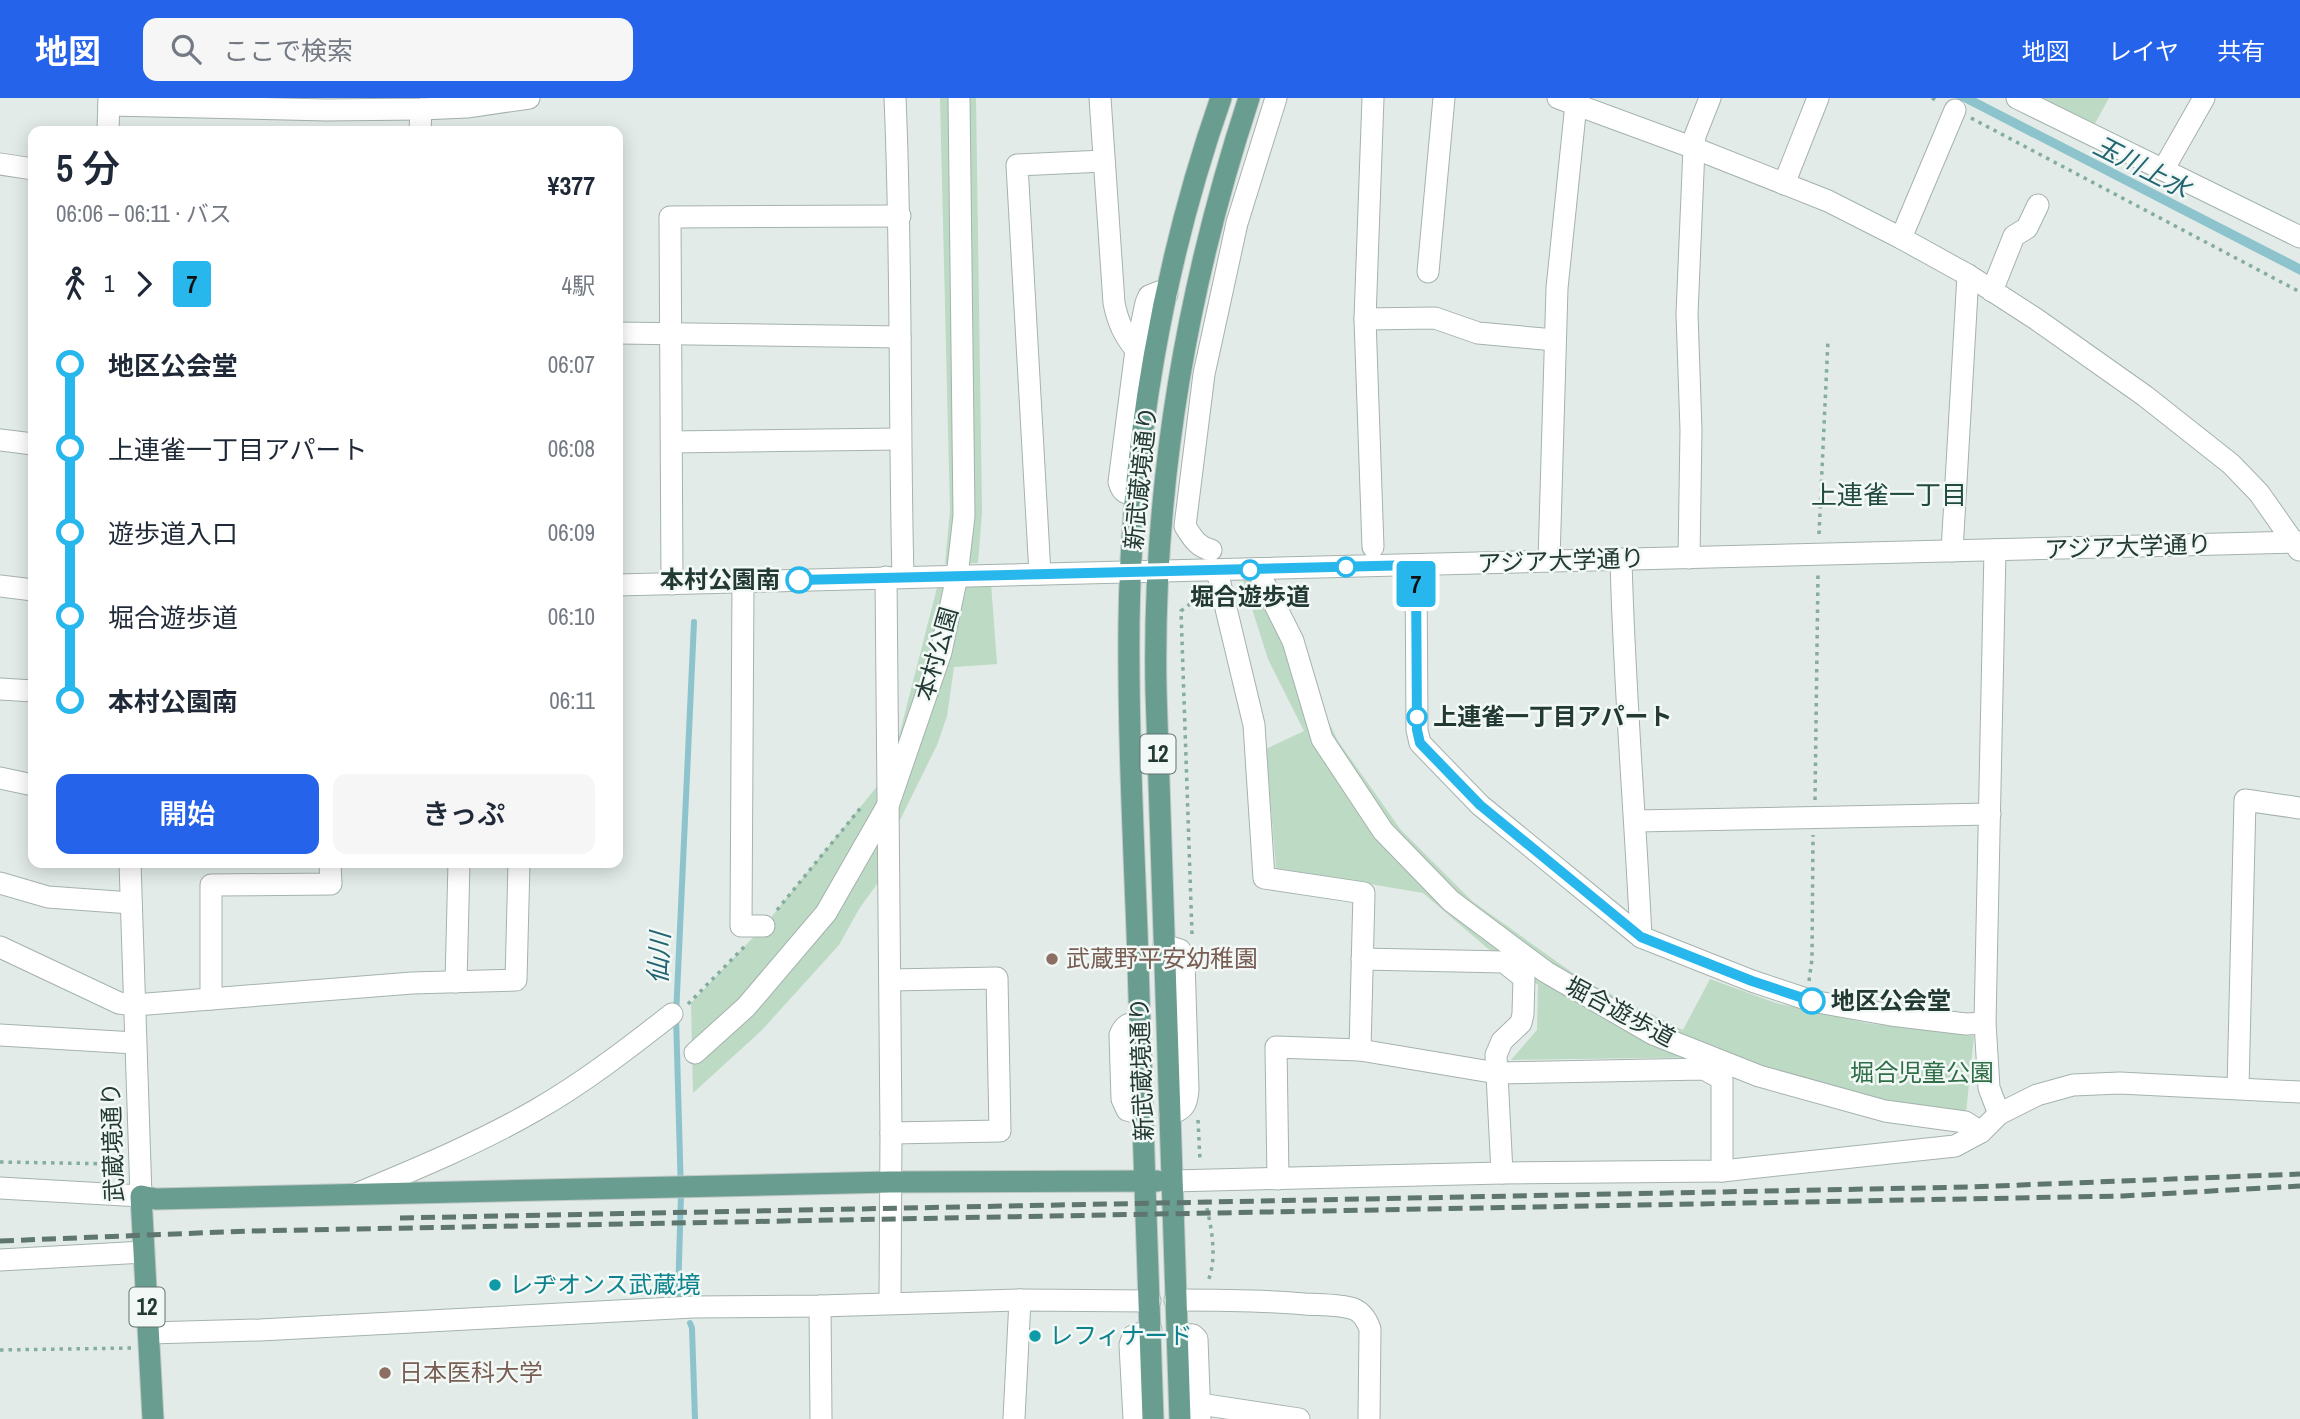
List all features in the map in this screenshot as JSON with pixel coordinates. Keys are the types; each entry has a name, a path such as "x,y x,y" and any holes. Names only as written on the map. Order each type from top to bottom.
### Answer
{"main road":[{"name":"新武蔵境通り","path":"1153,1419 1129,711 1131,572 1151,382 1167,294 1198,172 1221,98"},
{"name":"新武蔵境通り","path":"1180,1419 1155,680 1157,571 1171,432 1192,306 1218,198 1249,98"},
{"path":"141,1196 156,1199 890,1182 1172,1181"},
{"name":"武蔵境通り","path":"141,1196 144,1340 153,1419"}],"street":[{"path":"108,126 109,102 327,104 421,109 467,107 529,98"},
{"path":"890,1303 889,803 900,337 900,216 895,98"},
{"name":"本村公園","path":"695,1053 746,1007 827,913 889,803 941,652 957,576 964,516 959,98"},
{"path":"1100,98 1114,303 1124,334 1136,350"},
{"path":"1211,550 1203,548 1192,539 1185,526 1204,374 1237,223 1276,98"},
{"path":"1373,98 1366,319 1373,547"},
{"path":"1428,272 1444,98"},
{"path":"1689,558 1691,429 1687,314 1694,148 1695,136 1710,98"},
{"path":"1784,184 1818,98"},
{"path":"2017,98 2300,237"},
{"path":"2163,170 2204,98"},
{"path":"1549,561 1556,288 1567,101 1828,201 1901,237 1968,275 2145,396 2231,464 2259,493 2298,545"},
{"path":"420,126 421,109"},
{"path":"1901,237 1955,110"},
{"path":"1040,573 1017,165 1104,161"},
{"path":"0,164 28,168"},
{"path":"1992,291 2014,236 2027,228 2038,205"},
{"path":"672,584 670,217 900,216"},
{"path":"1952,551 1968,275"},
{"path":"1137,495 1126,494 1121,490 1119,482 1136,350 1149,296 1159,292 1167,294"},
{"path":"1366,319 1435,318 1478,332 1555,340"},
{"path":"623,333 900,337"},
{"path":"672,442 899,439"},
{"path":"0,440 28,443"},
{"name":"アジア大学通り","path":"623,585 1689,558 1818,546 1952,551 2298,545"},
{"path":"1995,550 1985,1023 1989,1088 1999,1114"},
{"path":"1621,559 1623,644 1636,821 1641,937"},
{"path":"1416,565 1417,730 1420,743 1480,805 1641,937 1752,981 1807,999 1891,1015 1966,1024 1985,1023"},
{"name":"堀合遊歩道","path":"1257,569 1293,641 1322,739 1384,831 1451,901 1546,972 1653,1034 1759,1076 1885,1111 1965,1122 1980,1132"},
{"path":"1208,571 1254,724 1264,878 1364,893 1360,1050"},
{"path":"743,582 741,926 764,926"},
{"path":"0,586 28,589"},
{"path":"0,689 28,691"},
{"path":"0,778 28,784"},
{"path":"2238,1088 2245,800 2300,808"},
{"path":"1636,821 1990,814"},
{"name":"武蔵境通り","path":"130,868 141,1196"},
{"path":"456,982 458,868"},
{"path":"0,947 118,1003 135,1005 412,983 516,980 519,868"},
{"path":"211,999 211,885 331,873"},
{"path":"0,883 48,897 131,902"},
{"path":"1362,959 1504,962 1524,978 1521,1023 1502,1041 1496,1055 1502,1173"},
{"path":"890,980 997,978 1000,1131 891,1133"},
{"path":"356,1194 537,1110 624,1051 671,1014"},
{"path":"0,1035 135,1043"},
{"path":"1278,1179 1276,1047 1360,1050 1497,1073 1704,1069 1722,1079 1721,1171"},
{"path":"1172,1181 1721,1171 1955,1146 1980,1132 1999,1114 2037,1095 2073,1085 2120,1083 2300,1091"},
{"path":"0,1188 141,1196"},
{"path":"0,1260 144,1252"},
{"path":"144,1340 260,1330 692,1307 1020,1300 1150,1301"},
{"path":"1014,1419 1020,1300"},
{"path":"1175,1300 1248,1300 1309,1304 1345,1307 1361,1313 1370,1329 1369,1419"},
{"path":"820,1306 821,1419"},
{"path":"1134,1419 1130,1345 1133,1336 1151,1330"},
{"path":"1177,1334 1194,1335 1197,1339 1200,1412 1299,1419"}],"path":[{"path":"1932,98 2300,292"},
{"path":"1807,999 1812,959 1817,767 1818,546 1828,340"},
{"path":"1192,944 1181,611 1199,597 1208,571"},
{"path":"691,1003 764,926 863,805"},
{"path":"1198,1111 1200,1180 1211,1225 1213,1270 1204,1290"},
{"path":"0,1162 119,1164 120,1157"},
{"path":"0,1350 144,1340"}],"green space":[{"path":"940,98 976,98 982,512 978,563 945,564 950,511"},
{"path":"2033,98 2109,98 2094,125"},
{"name":"堀合児童公園","path":"1243,580 1275,580 1313,670 1315,694 1338,741 1401,830 1472,901 1584,981 1683,1030 1710,979 1776,1003 1866,1023 1974,1036 1965,1122 1710,1057 1511,1060 1537,1030 1538,985 1486,947 1423,893 1276,868 1266,749 1304,731 1268,659"},
{"path":"991,583 997,664 954,667 947,716 937,745 897,826 897,744 938,584"},
{"path":"879,784 880,880 859,909 839,945 761,1031 693,1093 691,1003 764,926"}],"water":[{"path":"1956,98 1976,98 2300,264 2300,275"}],"waterway":[{"name":"仙川","path":"678,1297 681,1194 676,1016 694,622"},
{"name":"仙川","path":"690,1323 695,1419"}],"railway":[{"path":"400,1218 1970,1187 2300,1174"},
{"path":"0,1241 248,1231 2123,1196 2300,1186"}],"bus line":[{"name":"7","path":"799,580 1416,565 1417,730 1420,743 1480,805 1641,937 1752,981 1812,1001"}],"place":[{"name":"堀合遊歩道","path":"1250,570"},
{"name":"本村公園南","path":"799,580"},
{"name":"上連雀一丁目アパート","path":"1417,717"},
{"name":"武蔵野平安幼稚園","path":"1052,959"},
{"name":"地区公会堂","path":"1812,1001"},
{"name":"レヂオンス武蔵境","path":"495,1285"},
{"name":"レフィナード","path":"1035,1336"},
{"name":"日本医科大学","path":"385,1373"}],"district":[{"name":"上連雀一丁目","path":"1889,495"}],"water label":[{"name":"玉川上水","path":"2142,167"}]}
